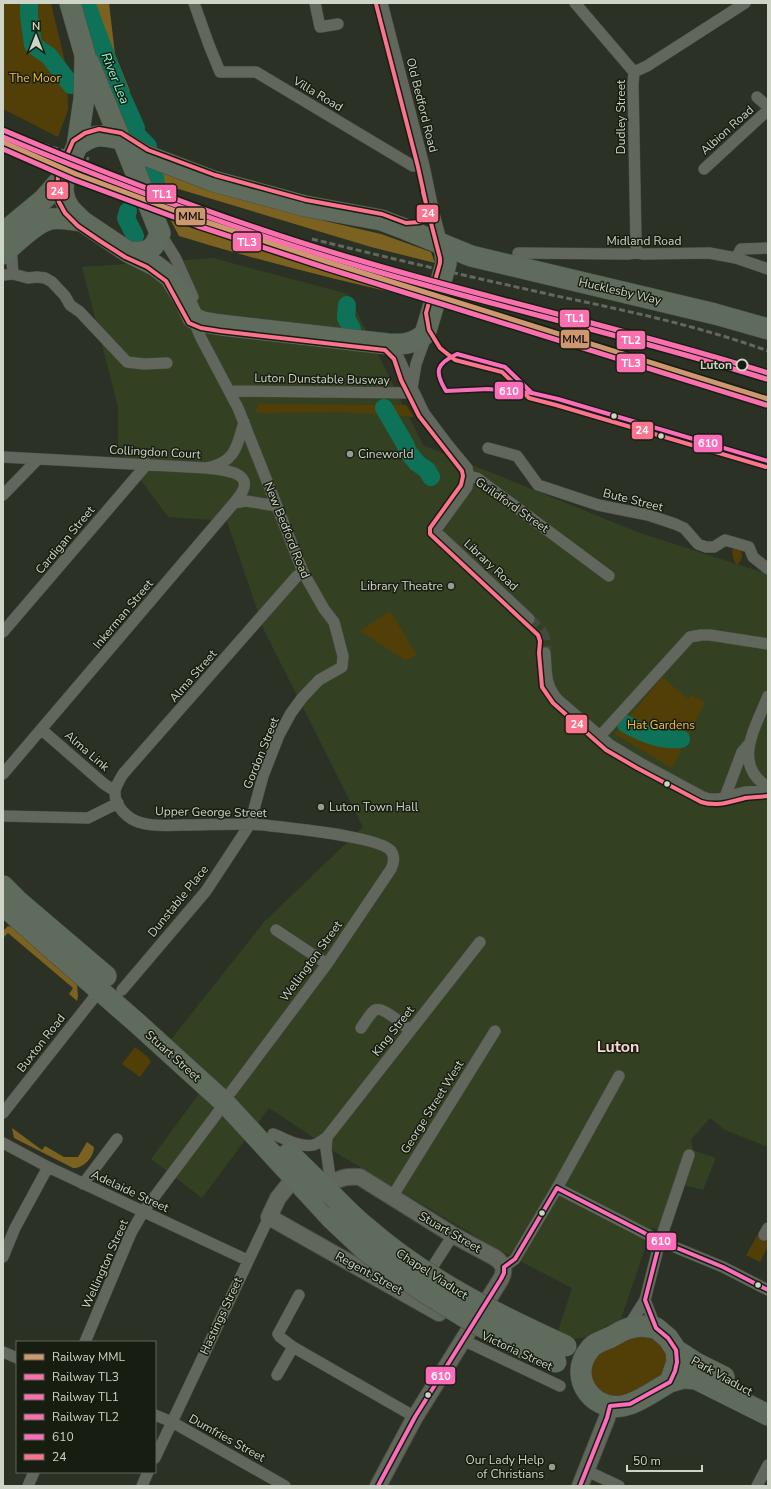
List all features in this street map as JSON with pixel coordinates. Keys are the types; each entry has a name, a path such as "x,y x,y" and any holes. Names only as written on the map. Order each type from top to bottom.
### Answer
{"highway":[{"path":"70,3 85,55 160,232 158,241 150,249 145,252 138,253 128,252"},
{"path":"6,236 44,199 64,176 77,146 84,99 85,55"},
{"path":"77,146 88,138 100,136 122,141"},
{"name":"Hucklesby Way","path":"122,141 145,155 213,181 305,206 381,220 405,228 444,254 472,256 714,314 768,329"},
{"path":"64,176 63,191 65,200 70,209 82,221"},
{"path":"6,236 52,218 82,221"},
{"name":"New Bedford Road","path":"82,221 128,252 150,262 170,277 198,320"},
{"path":"198,320 395,345 415,341 423,342 444,254"},
{"name":"Stuart Street","path":"3,886 18,901 122,990 228,1098 294,1178 331,1218"},
{"name":"Stuart Street","path":"3,905 50,948 228,1098 248,1111 272,1134 297,1162 331,1189"},
{"name":"Chapel Viaduct","path":"331,1189 367,1228 413,1264 513,1322 561,1354"},
{"name":"Chapel Viaduct","path":"331,1218 366,1251 424,1292 473,1322 516,1345 561,1354"},
{"path":"642,1326 656,1328 668,1338 676,1350 677,1362 670,1382 630,1404 610,1406 598,1402 589,1396 580,1378 561,1354 590,1348 628,1327 642,1326"},
{"path":"580,1378 584,1358 590,1348"},
{"name":"Park Viaduct","path":"676,1350 768,1401"},
{"name":"Park Viaduct","path":"670,1382 684,1378 696,1379 768,1415"}],"main road":[{"name":"Stuart Street","path":"331,1189 345,1177 360,1177 453,1234 494,1257 504,1267"},
{"name":"Hastings Street","path":"269,1217 278,1198 294,1178"},
{"name":"Regent Street","path":"269,1217 413,1298 466,1334"},
{"path":"378,1486 414,1417 504,1273 504,1267"},
{"path":"580,1486 607,1418 610,1406"}],"street":[{"name":"Villa Road","path":"194,3 220,72 256,72 412,166 424,166"},
{"path":"315,3 320,27 338,24"},
{"name":"Old Bedford Road","path":"382,3 406,101 424,166 444,254"},
{"name":"Dudley Street","path":"575,3 634,72 637,253"},
{"path":"634,72 745,3"},
{"path":"757,97 768,107"},
{"name":"Albion Road","path":"704,169 768,110"},
{"path":"405,228 422,228 429,223 434,214"},
{"name":"New Bedford Road","path":"160,232 176,259 198,320 201,338 230,391 244,422 303,572 324,609 334,622 343,656 342,667"},
{"path":"6,236 8,274 28,278 45,278 52,282 65,296 70,305 80,312 127,362 144,364 167,363"},
{"path":"736,258 741,249 768,248"},
{"name":"Midland Road","path":"518,253 709,253 736,258 768,269"},
{"path":"413,390 416,364 423,342"},
{"name":"Guildford Street","path":"395,345 406,377 424,413 467,468 469,476 478,478 609,576"},
{"name":"Luton Dunstable Busway","path":"230,391 413,390"},
{"name":"Collingdon Court","path":"3,457 206,468 223,464 232,455 236,450 244,422"},
{"name":"Bute Street","path":"488,448 517,456 538,484 598,505 648,515 675,524 684,528 698,544 706,547 714,547 725,540 749,547 753,557 768,569"},
{"path":"3,495 38,459"},
{"name":"Cardigan Street","path":"3,632 147,464"},
{"name":"Inkerman Street","path":"3,774 234,504 243,490 244,486 241,477 226,470 206,468"},
{"name":"Library Road","path":"469,476 467,487 435,531 529,619"},
{"path":"234,504 246,501 277,506"},
{"name":"Alma Street","path":"115,791 123,774 297,576 303,572"},
{"path":"601,735 690,637 710,635 768,644"},
{"path":"545,653 547,680 551,691 557,699 601,735 610,745 640,763 708,799 768,789"},
{"name":"Gordon Street","path":"250,824 263,776 279,734 291,713 302,698 319,680 342,667"},
{"path":"768,696 749,745 747,755 753,775 768,789"},
{"name":"Alma Link","path":"42,730 104,784 115,791"},
{"path":"726,797 742,752 749,745"},
{"path":"3,816 88,818 118,804 115,791"},
{"name":"Upper George Street","path":"118,804 122,811 132,819 142,823 154,825 250,824 347,836 381,845"},
{"name":"Dunstable Place","path":"122,990 206,891 250,824"},
{"name":"Wellington Street","path":"85,1341 131,1233 144,1212 327,964 394,864 393,854 390,850 381,845"},
{"path":"276,930 327,964"},
{"name":"King Street","path":"327,1137 480,942"},
{"name":"Buxton Road","path":"3,1113 100,990"},
{"path":"361,1028 375,1010 379,1009 385,1011 410,1030"},
{"name":"George Street West","path":"392,1196 495,1031"},
{"path":"504,1267 515,1259 557,1188 619,1076"},
{"path":"272,1134 296,1144 311,1146 327,1137"},
{"path":"327,1137 326,1149 331,1189"},
{"path":"83,1184 117,1139"},
{"name":"Adelaide Street","path":"3,1143 83,1184 247,1260"},
{"path":"628,1327 644,1300 660,1241 689,1154"},
{"path":"3,1257 15,1228 48,1167"},
{"path":"557,1188 660,1241 723,1267 768,1290"},
{"name":"Hastings Street","path":"156,1456 247,1260 269,1217"},
{"path":"413,1298 453,1234"},
{"path":"299,1295 278,1334 280,1337 293,1347 414,1417"},
{"path":"644,1300 656,1328"},
{"name":"Victoria Street","path":"466,1334 560,1386"},
{"path":"277,1375 293,1347"},
{"path":"3,1352 16,1358"},
{"name":"Dumfries Street","path":"156,1415 172,1422 286,1486"},
{"path":"757,1486 768,1465"},
{"path":"587,1471 619,1486"},
{"path":"28,1486 34,1473"},
{"path":"142,1486 148,1473"}],"shaded area":[{"path":"90,3 109,3 115,54 130,91 125,95 100,35"},
{"path":"145,162 254,201 325,221 381,234 431,252 435,263 371,247 152,181"},
{"path":"169,217 264,250 411,291 427,297 416,298 326,277 179,236"},
{"path":"213,258 348,294 423,445 640,533 768,574 768,1147 725,1130 710,1118 691,1140 693,1150 716,1158 703,1190 683,1185 659,1230 652,1228 621,1319 587,1337 575,1339 558,1331 572,1288 504,1253 338,1154 269,1108 202,1198 151,1159 209,1080 169,1042 265,921 363,827 264,630 227,521 168,517 118,449 118,407 82,267"},
{"path":"8,926 15,928 77,984 77,1001 69,994 73,988 8,933 3,938 3,931"},
{"path":"12,1128 42,1150 45,1146 64,1157 78,1157 87,1142 94,1147 94,1151 87,1162 80,1167 73,1168 14,1138"}],"green space":[{"name":"The Moor","path":"3,3 51,3 67,70 68,110 58,137 3,109"},
{"path":"259,404 406,405 414,417 343,412 255,413"},
{"path":"733,547 740,549 742,554 737,565 734,561 732,552"},
{"path":"390,611 417,655 405,660 360,631"},
{"name":"Hat Gardens","path":"662,677 688,699 692,695 705,702 672,768 615,734"},
{"path":"135,1047 148,1057 151,1062 140,1077 122,1064"},
{"path":"758,1234 768,1240 768,1246 760,1262 746,1255"},
{"path":"635,1336 655,1337 667,1352 669,1364 663,1376 622,1398 610,1397 593,1385 591,1373 593,1361 598,1352"}],"waterway":[{"name":"River Lea","path":"29,3 33,45 49,56 71,85"},
{"name":"River Lea","path":"86,3 119,90 136,128 132,130 148,146"},
{"name":"River Lea","path":"153,168 159,199"},
{"name":"River Lea","path":"128,211 126,218 135,236"},
{"name":"River Lea","path":"347,305 346,318 352,329"},
{"name":"River Lea","path":"384,408 408,452 417,463 427,470 431,477"},
{"name":"River Lea","path":"626,724 639,731 660,738 681,739"}],"tunnel":[{"path":"529,619 543,634 545,641 545,653"}],"railway":[{"path":"18,136 89,159"},
{"path":"312,239 663,320 716,334 768,351"}],"rail line":[{"name":"TL1","path":"3,130 177,200 310,245 407,274 717,357 768,373"},
{"name":"TL2","path":"3,137 177,206 310,251 406,280 715,363 766,379"},
{"name":"MML","path":"3,142 76,174 200,220 328,262 768,399"},
{"name":"TL3","path":"3,149 74,180 198,226 326,268 766,405"}],"transit line":[{"name":"24","path":"376,4 418,167 428,213 420,222 406,223 382,214 306,200 215,175 148,150 121,133 99,129 85,133 73,141 58,176 57,192 59,202 65,213 78,226 125,257 147,267 166,281 189,323 201,328 220,331 385,350 394,359 401,380 419,416 462,471 463,476 461,485 430,528 430,534 538,635 540,641 539,653 542,687 553,703 606,750 701,802 718,804 745,798 768,796"},
{"name":"24","path":"423,192 440,258 440,263 426,313 429,330 440,348 455,360 502,372 529,398 766,467"},
{"name":"610","path":"457,354 505,367 532,393 488,389 446,391 440,378 439,369 445,361 457,354"},
{"name":"610","path":"532,393 558,399 768,461"},
{"name":"610","path":"557,1188 660,1241 723,1267 768,1290"},
{"name":"610","path":"504,1267 515,1259 557,1188"},
{"name":"610","path":"580,1486 607,1418 610,1406 630,1404 670,1382 675,1371 677,1362 676,1350 668,1338 656,1328 645,1300 660,1241"},
{"name":"610","path":"378,1486 415,1417 501,1279 504,1273 504,1267"}],"place":[{"name":"Luton","path":"742,365"},
{"name":"Cineworld","path":"350,454"},
{"name":"Library Theatre","path":"451,586"},
{"name":"Luton Town Hall","path":"321,807"},
{"name":"Our Lady Help of Christians","path":"552,1467"}],"district":[{"name":"Luton","path":"618,1046"}]}
